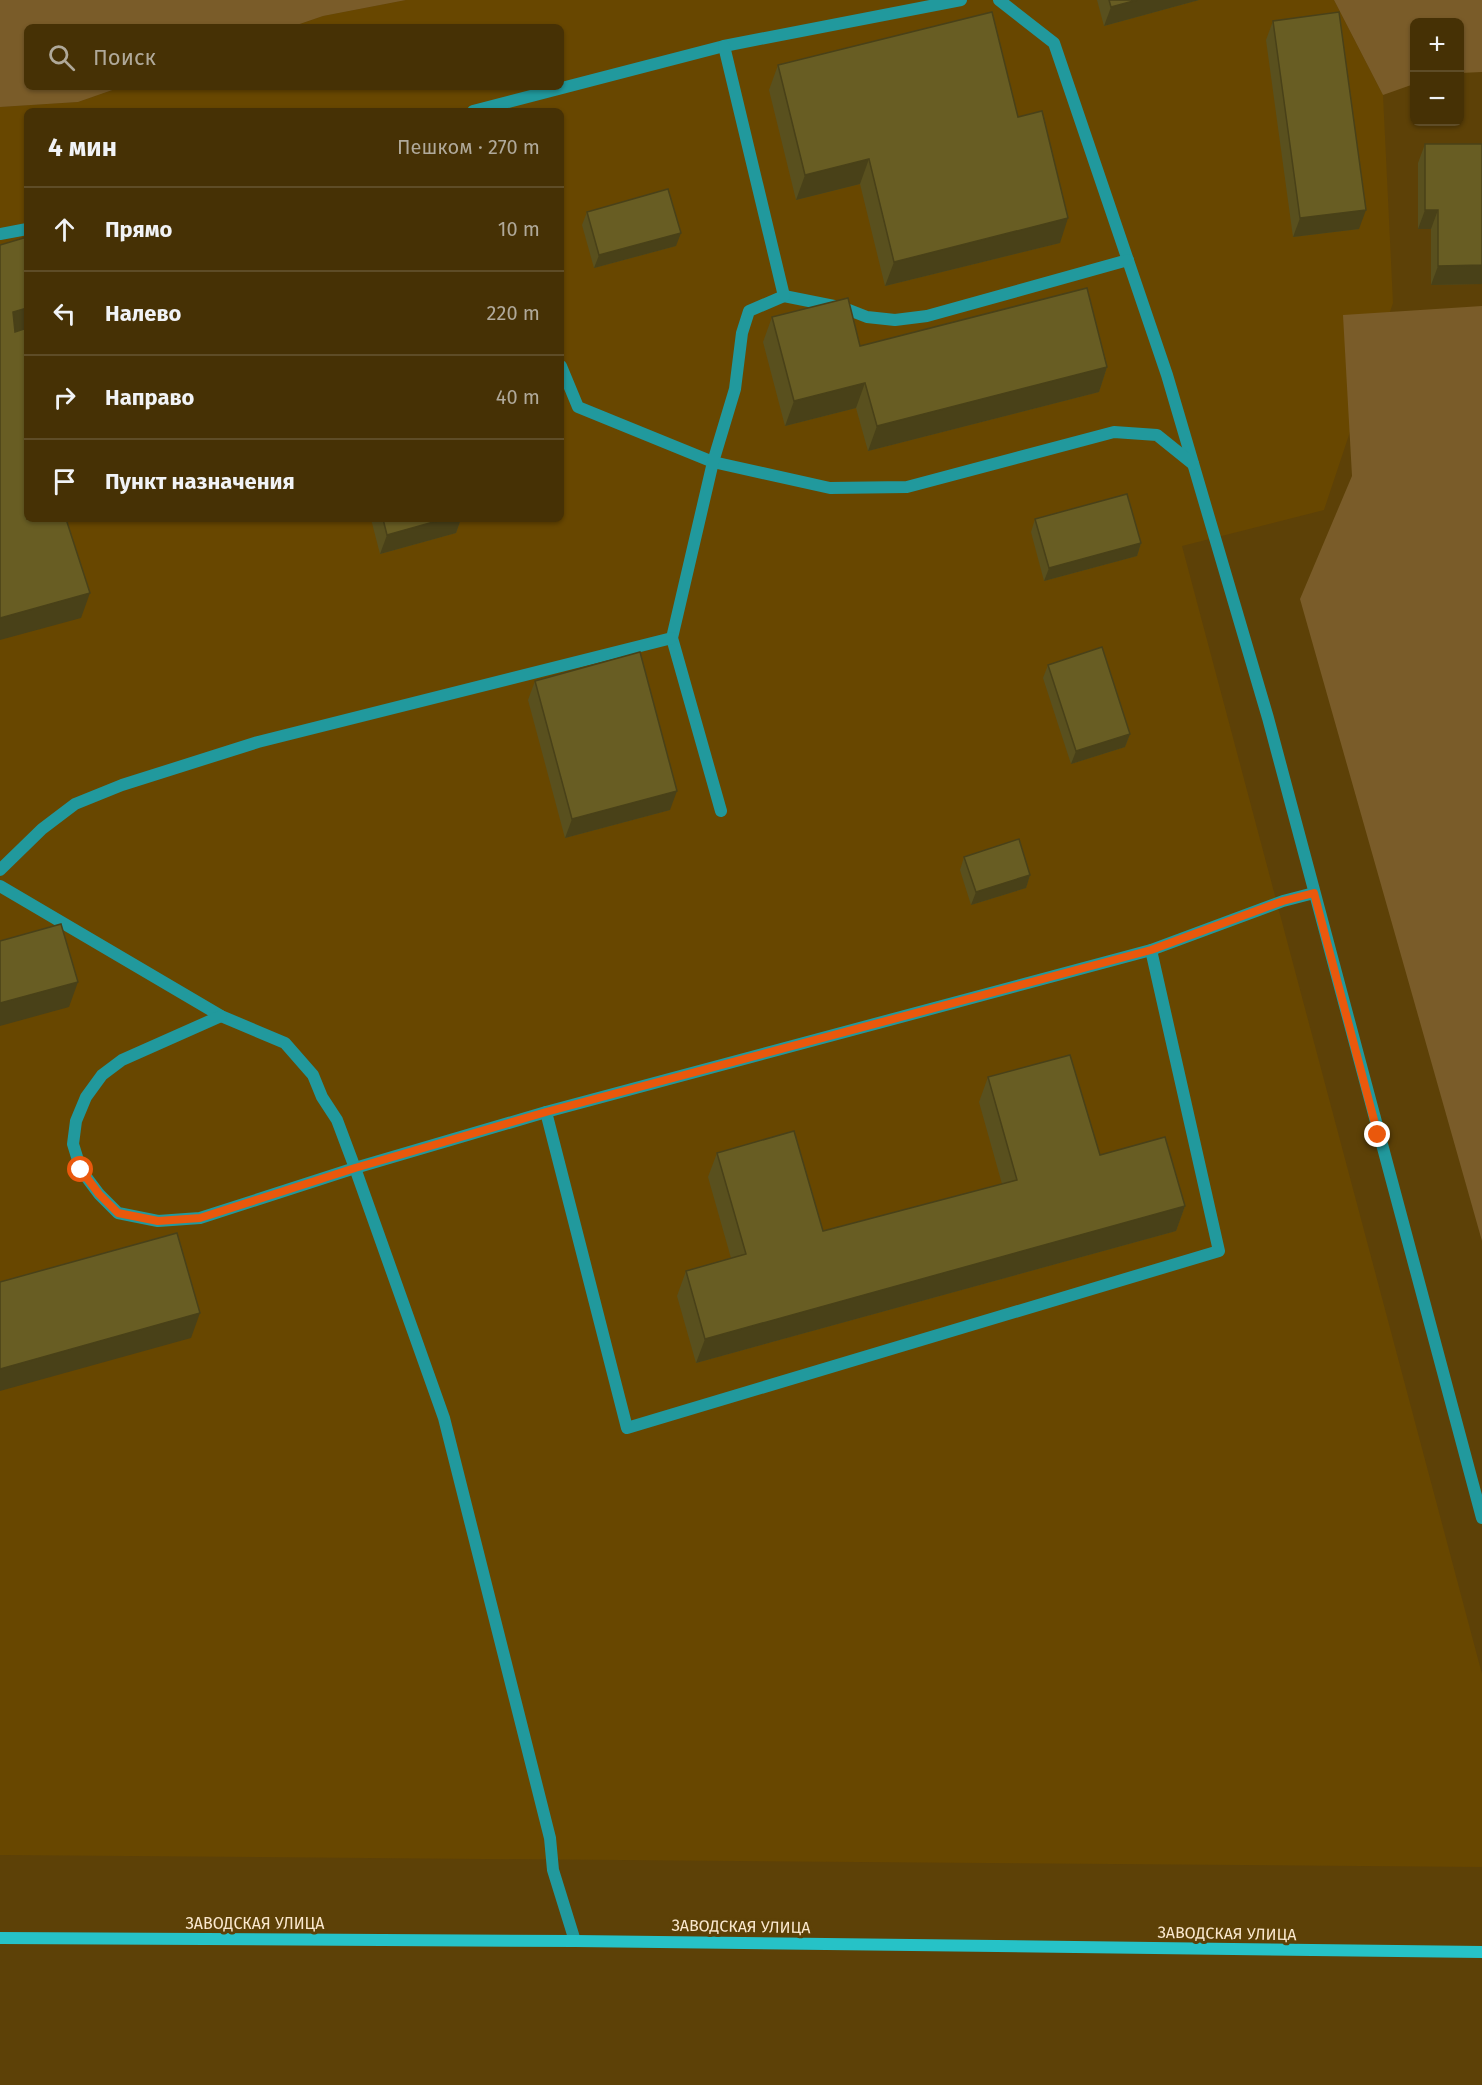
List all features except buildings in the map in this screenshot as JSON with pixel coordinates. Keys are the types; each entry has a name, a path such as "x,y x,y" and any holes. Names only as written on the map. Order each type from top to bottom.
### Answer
{"main road":[{"name":"ЗАВОДСКАЯ УЛИЦА","path":"0,1938 575,1941 1482,1952"}],"lane":[{"path":"564,87 724,46 961,0"},
{"path":"999,0 1053,44 1167,375 1268,718 1482,1518"},
{"path":"724,46 784,296"},
{"path":"485,108 554,90"},
{"path":"0,234 24,230"},
{"path":"721,811 672,638 712,462 735,389 742,333 749,311 784,296 844,308 867,317 895,320 916,318 978,303 1128,260"},
{"path":"564,373 578,407 712,462 830,488 907,487 1114,432 1157,435 1193,464"},
{"path":"0,870 42,829 75,804 122,785 258,742 672,638"},
{"path":"0,886 221,1016 285,1043 313,1075 322,1096 337,1120 444,1418 550,1838 553,1870 575,1941"},
{"path":"221,1016 122,1060 102,1075 86,1096 76,1121 73,1143 81,1170 99,1194 118,1213 158,1221 200,1218 355,1168 546,1112 1151,950 1283,901 1314,893"},
{"path":"546,1112 627,1428 1220,1251 1151,950"}],"shaded area":[{"path":"0,0 406,0 323,16 300,24 24,24 24,90 112,90 78,102 0,107"},
{"path":"406,0 1334,0 1383,95 1393,303 1324,510 1182,546 1482,1674 1482,1867 0,1855 0,107 78,102 112,90 564,90 564,24 300,24 323,16"},
{"path":"1334,0 1482,0 1482,72 1464,73 1464,18 1410,18 1410,85 1383,95"},
{"path":"1482,306 1482,1241 1300,599 1352,476 1343,315"}],"route":[{"path":"81,1170 99,1194 118,1213 158,1221 200,1218 355,1168 546,1112 1151,950 1283,901 1314,893 1378,1135"}]}
